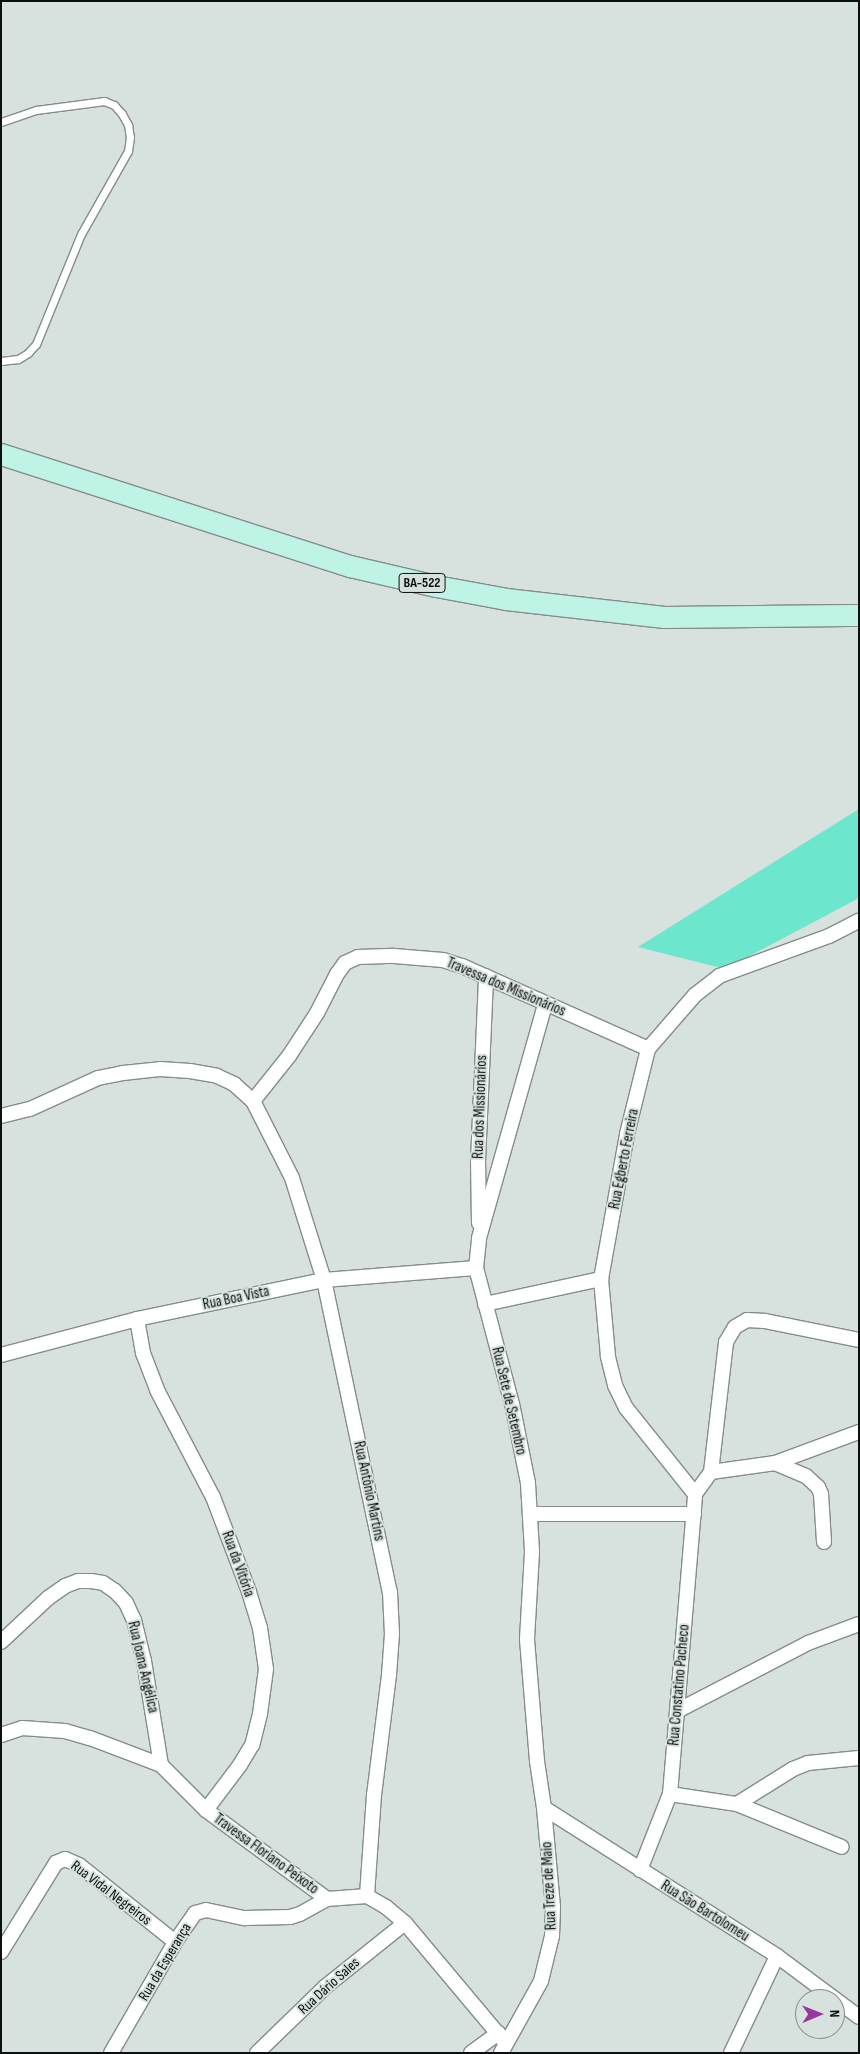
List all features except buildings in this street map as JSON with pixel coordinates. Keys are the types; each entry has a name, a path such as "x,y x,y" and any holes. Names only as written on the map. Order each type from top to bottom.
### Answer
{"main road":[{"name":"BA-522","path":"1,454 350,566 436,586 506,599 664,617 859,616"}],"street":[{"name":"Rua Egberto Ferreira","path":"695,1494 626,1408 614,1385 608,1356 601,1278 627,1134 648,1049 696,995 719,976 830,936 859,921"},
{"name":"Travessa dos Missionários","path":"253,1101 294,1049 345,963 351,960 375,956 444,960 486,976 648,1049"},
{"name":"Rua dos Missionários","path":"480,1238 478,1162 486,976"},
{"name":"Rua Sete de Setembro","path":"544,1808 537,1760 527,1639 532,1551 528,1484 512,1404 476,1268 480,1238 545,1004"},
{"path":"1,1116 30,1109 98,1078 160,1069 190,1071 217,1076 234,1084 253,1101"},
{"name":"Rua Antônio Martins","path":"253,1101 292,1178 324,1280 390,1592 392,1634 389,1674 374,1796 366,1896"},
{"name":"Rua Boa Vista","path":"1,1356 137,1319 324,1280 476,1268"},
{"path":"485,1304 601,1278"},
{"name":"Rua da Vitória","path":"137,1319 143,1354 157,1390 213,1497 249,1592 260,1628 266,1669 260,1714 252,1744 240,1765 206,1810"},
{"path":"695,1494 711,1472 726,1342 735,1327 747,1320 765,1321 859,1340"},
{"path":"711,1472 775,1463 859,1432"},
{"path":"775,1463 806,1476 818,1487 821,1494 824,1542"},
{"name":"Rua Constatino Pacheco","path":"640,1870 670,1794 695,1494"},
{"path":"530,1514 694,1514"},
{"name":"Rua Joana Angélica","path":"1,1642 48,1598 66,1586 78,1581 91,1581 103,1584 115,1591 126,1603 136,1628 152,1702 161,1765"},
{"path":"677,1711 808,1643 859,1624"},
{"path":"1,1735 22,1728 66,1731 161,1765"},
{"path":"737,1804 793,1769 808,1764 859,1758"},
{"name":"Travessa Floriano Peixoto","path":"161,1765 206,1810 327,1898 366,1896"},
{"path":"670,1794 737,1804 842,1847"},
{"name":"Rua São Bartolomeu","path":"544,1808 777,1956 859,2017"},
{"name":"Rua Treze de Maio","path":"471,2053 502,2043 541,1981 552,1936 553,1907 544,1808"},
{"name":"Rua Vidal Negreiros","path":"1,1952 56,1863 65,1859 79,1865 175,1942"},
{"path":"366,1896 386,1907 405,1923 502,2043"},
{"name":"Rua da Esperança","path":"111,2053 175,1942 195,1913 200,1911 245,1918 290,1917 300,1914 327,1898"},
{"name":"Rua Dário Sales","path":"257,2053 325,1987 405,1923"},
{"path":"731,2053 777,1956"}],"lane":[{"path":"1,122 36,110 104,101 114,105 122,114 128,125 130,137 128,151 81,234 42,334 28,354 1,361"}],"green space":[{"path":"859,809 859,898 725,969 638,947"}]}
